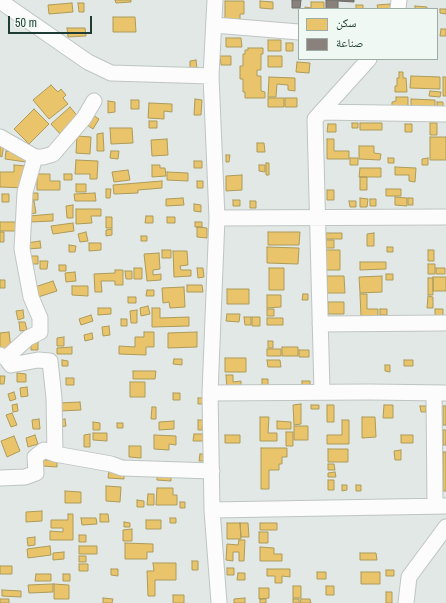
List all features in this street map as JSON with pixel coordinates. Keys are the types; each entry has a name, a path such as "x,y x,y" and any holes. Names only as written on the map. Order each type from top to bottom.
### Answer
{"street":[{"path":"215,0 211,76 217,218 210,393 212,510 219,603"},
{"path":"0,1 88,62 111,73 211,76"},
{"path":"214,26 298,32"},
{"path":"322,392 315,119 368,60"},
{"path":"0,137 35,157 43,157 53,154 84,118 94,101"},
{"path":"321,112 446,114"},
{"path":"35,157 25,192 22,249 31,297 40,318 40,332 28,338 3,357 11,365 38,360 50,361 54,398 55,454"},
{"path":"217,218 446,217"},
{"path":"320,324 446,323"},
{"path":"210,393 440,393 440,506 212,510"},
{"path":"0,478 25,477 36,473 35,457 44,450 55,454 111,464 122,468 212,471"},
{"path":"406,603 409,577 446,527"}],"building: سكن":[{"path":"115,0 131,0 131,2 116,3"},
{"path":"225,1 244,1 244,14 240,14 240,21 225,20"},
{"path":"260,1 273,2 273,9 260,8"},
{"path":"311,2 324,2 324,8 311,8"},
{"path":"72,3 73,12 49,14 48,5"},
{"path":"78,3 84,3 84,12 79,12"},
{"path":"390,4 391,8 378,8 377,5"},
{"path":"356,5 363,5 363,8 356,8"},
{"path":"415,6 427,7 427,8 415,8"},
{"path":"440,9 446,9 446,14 440,13"},
{"path":"113,17 135,17 136,32 113,32"},
{"path":"67,28 85,28 86,36 68,37"},
{"path":"441,29 446,29 446,36 440,36"},
{"path":"226,38 241,38 242,47 226,47"},
{"path":"268,40 281,40 281,51 268,51"},
{"path":"286,43 293,43 293,51 286,51"},
{"path":"248,48 263,48 263,54 261,54 261,70 257,70 257,76 261,76 261,91 265,92 265,98 245,98 245,92 243,92 243,79 240,79 240,66 243,66 243,54 245,54 245,50 248,50"},
{"path":"220,56 231,56 231,65 221,65"},
{"path":"268,56 282,56 282,67 268,67"},
{"path":"196,60 197,69 190,70 190,61"},
{"path":"297,62 310,63 309,73 296,72"},
{"path":"399,72 403,72 403,78 406,78 407,92 395,92"},
{"path":"411,76 440,77 440,89 410,88"},
{"path":"269,77 295,78 295,91 288,90 288,85 277,84 276,97 268,97"},
{"path":"443,77 446,77 446,96 443,96"},
{"path":"51,85 58,92 61,89 66,95 63,98 68,104 49,119 33,100"},
{"path":"430,91 441,92 440,97 429,96"},
{"path":"396,97 408,97 408,107 392,107 392,102 396,101"},
{"path":"268,98 284,98 284,107 268,107"},
{"path":"285,98 297,98 297,107 285,107"},
{"path":"195,99 202,100 201,115 194,115"},
{"path":"411,99 435,100 435,107 411,106"},
{"path":"131,100 139,100 139,109 131,109"},
{"path":"108,101 115,102 115,112 108,113"},
{"path":"437,102 443,102 443,108 437,108"},
{"path":"149,103 172,104 172,112 164,111 164,119 148,118"},
{"path":"70,107 80,119 61,135 51,124"},
{"path":"34,109 49,124 29,144 14,129"},
{"path":"93,115 99,119 93,129 87,125"},
{"path":"149,121 157,121 157,128 149,128"},
{"path":"352,123 358,123 358,128 352,128"},
{"path":"360,123 382,123 382,130 360,130"},
{"path":"430,123 437,123 437,135 430,135"},
{"path":"328,124 336,124 336,132 327,132"},
{"path":"405,124 412,124 412,132 405,132"},
{"path":"110,128 132,128 133,143 111,144"},
{"path":"103,133 104,151 97,151 97,134"},
{"path":"77,136 91,137 90,154 76,153"},
{"path":"430,137 446,137 446,160 430,160"},
{"path":"167,139 168,155 152,156 151,140"},
{"path":"327,139 334,139 334,151 349,151 349,159 327,159"},
{"path":"0,143 4,144 2,157 0,156"},
{"path":"257,143 264,143 265,152 257,152"},
{"path":"359,146 374,146 374,153 381,154 380,160 359,159"},
{"path":"6,151 27,154 26,162 5,159"},
{"path":"111,151 119,151 118,159 110,158"},
{"path":"226,155 230,155 229,162 226,162"},
{"path":"350,158 358,158 358,165 350,165"},
{"path":"388,158 394,158 394,163 388,163"},
{"path":"428,158 428,165 422,165 422,159"},
{"path":"76,160 98,161 97,179 90,179 90,174 75,174"},
{"path":"194,161 202,161 202,168 194,168"},
{"path":"266,163 269,163 269,175 266,175"},
{"path":"14,165 27,166 27,188 0,187 0,172 14,172"},
{"path":"152,165 160,165 160,168 165,168 166,176 152,177"},
{"path":"259,165 265,165 265,172 259,171"},
{"path":"395,167 416,168 415,182 409,181 409,175 395,175"},
{"path":"360,168 381,168 381,177 359,177"},
{"path":"128,170 130,180 114,182 112,172"},
{"path":"167,172 188,173 188,181 167,180"},
{"path":"37,174 50,174 50,181 60,181 60,190 37,190"},
{"path":"64,174 72,174 72,180 64,180"},
{"path":"242,175 242,190 226,191 226,176"},
{"path":"360,177 367,177 367,190 360,190"},
{"path":"162,181 162,188 138,190 138,193 114,194 113,185"},
{"path":"197,181 203,181 203,188 197,188"},
{"path":"76,184 86,184 86,192 76,192"},
{"path":"106,189 111,189 110,198 106,198"},
{"path":"386,189 401,189 401,196 386,196"},
{"path":"327,190 334,190 334,200 327,200"},
{"path":"29,193 38,193 38,200 29,200"},
{"path":"95,193 96,201 75,201 74,194"},
{"path":"2,194 9,194 9,202 2,202"},
{"path":"395,197 407,198 407,206 395,205"},
{"path":"183,198 184,205 166,206 166,199"},
{"path":"360,198 368,199 367,207 360,207"},
{"path":"408,198 413,198 413,205 408,205"},
{"path":"370,199 376,199 376,206 370,206"},
{"path":"233,200 240,200 240,206 233,206"},
{"path":"34,201 36,213 30,214 28,202"},
{"path":"250,201 256,201 256,208 250,208"},
{"path":"349,201 356,201 356,207 350,207"},
{"path":"194,204 201,205 201,212 194,211"},
{"path":"73,205 73,218 67,218 66,206"},
{"path":"76,209 101,209 101,216 91,216 92,223 76,224"},
{"path":"53,214 53,221 30,222 29,216"},
{"path":"146,216 153,216 153,223 145,223"},
{"path":"106,217 112,217 112,228 106,228"},
{"path":"167,217 175,217 175,223 167,223"},
{"path":"0,222 19,222 19,231 0,231"},
{"path":"195,222 202,222 202,227 195,227"},
{"path":"73,223 74,231 53,234 51,226"},
{"path":"197,227 207,228 207,238 197,237"},
{"path":"112,229 112,235 106,236 106,230"},
{"path":"0,232 4,232 4,242 0,242"},
{"path":"86,232 88,241 80,242 78,234"},
{"path":"268,232 300,232 299,245 268,245"},
{"path":"326,233 342,233 342,239 326,239"},
{"path":"374,233 374,246 367,246 367,234"},
{"path":"141,236 147,236 147,241 141,241"},
{"path":"326,240 334,240 334,248 326,248"},
{"path":"40,241 41,248 27,249 27,243"},
{"path":"89,243 101,243 101,250 89,251"},
{"path":"69,245 76,246 75,252 69,252"},
{"path":"267,247 299,248 298,264 267,263"},
{"path":"387,247 393,247 393,252 387,252"},
{"path":"162,250 171,250 171,258 162,258"},
{"path":"326,250 340,250 340,270 326,270"},
{"path":"428,250 434,250 434,261 428,261"},
{"path":"173,251 187,251 188,265 180,266 181,270 191,270 191,276 174,277"},
{"path":"159,253 160,269 153,270 153,275 161,274 161,280 147,281 144,254"},
{"path":"30,256 38,256 38,264 30,264"},
{"path":"40,261 48,261 47,269 40,269"},
{"path":"360,262 386,262 386,269 360,270"},
{"path":"428,264 435,264 435,274 428,274"},
{"path":"59,265 66,265 66,271 59,271"},
{"path":"134,268 142,268 142,279 134,279"},
{"path":"197,268 203,268 204,277 198,278"},
{"path":"269,268 284,268 284,290 269,290"},
{"path":"436,268 445,268 445,274 436,274"},
{"path":"115,270 123,270 123,285 115,285 115,281 101,281 102,292 95,292 94,274 115,273"},
{"path":"125,271 132,271 132,279 126,279"},
{"path":"75,272 76,281 66,282 65,273"},
{"path":"386,274 393,274 393,280 386,280"},
{"path":"327,276 344,276 345,293 327,293"},
{"path":"382,276 382,292 360,293 359,277"},
{"path":"433,277 446,277 446,291 433,291"},
{"path":"428,278 433,278 433,295 428,295"},
{"path":"0,280 5,280 5,288 0,288"},
{"path":"53,281 57,291 35,298 32,288"},
{"path":"187,285 202,285 203,292 187,292"},
{"path":"72,286 88,286 88,296 72,295"},
{"path":"184,287 185,307 170,308 169,302 163,303 162,288"},
{"path":"227,289 249,289 249,304 227,304"},
{"path":"147,290 154,290 154,296 146,296"},
{"path":"303,294 308,294 308,300 302,300"},
{"path":"360,294 367,294 367,309 378,309 378,316 361,316"},
{"path":"267,295 281,295 281,307 267,308"},
{"path":"428,296 433,297 433,308 427,308"},
{"path":"128,297 136,297 136,303 128,303"},
{"path":"328,302 344,302 344,314 328,314"},
{"path":"148,306 150,314 141,316 140,308"},
{"path":"98,308 111,308 111,314 98,315"},
{"path":"152,308 160,308 160,318 189,317 189,326 152,327"},
{"path":"267,309 274,309 274,316 267,316"},
{"path":"380,309 387,309 387,315 380,315"},
{"path":"435,309 443,309 443,316 435,316"},
{"path":"23,310 24,318 18,320 16,311"},
{"path":"137,310 137,323 131,323 130,311"},
{"path":"227,314 240,314 239,322 226,321"},
{"path":"91,315 93,321 81,325 79,319"},
{"path":"244,317 251,317 251,325 245,325"},
{"path":"252,317 260,317 260,326 252,326"},
{"path":"267,318 283,318 283,325 267,325"},
{"path":"121,319 127,319 127,326 121,326"},
{"path":"19,322 25,322 27,330 20,331"},
{"path":"109,326 110,335 103,336 102,327"},
{"path":"9,332 11,349 0,350 0,333"},
{"path":"144,332 154,332 154,347 146,347 146,355 119,354 119,346 135,347 135,337 144,337"},
{"path":"197,332 197,347 168,348 168,333"},
{"path":"92,333 93,339 85,341 84,335"},
{"path":"64,337 64,346 57,346 57,338"},
{"path":"31,340 38,341 38,350 31,350"},
{"path":"268,341 273,341 273,348 268,348"},
{"path":"72,347 72,354 57,354 57,348"},
{"path":"282,347 298,347 298,356 282,356"},
{"path":"267,349 281,349 281,356 267,356"},
{"path":"299,350 309,350 309,357 299,357"},
{"path":"225,358 246,358 246,372 225,372"},
{"path":"174,359 182,359 182,365 173,364"},
{"path":"62,360 68,361 68,366 62,366"},
{"path":"267,360 280,360 281,367 268,367"},
{"path":"404,360 413,360 413,366 404,366"},
{"path":"385,365 390,365 390,372 385,371"},
{"path":"133,371 156,371 155,379 133,379"},
{"path":"17,373 26,374 26,382 17,382"},
{"path":"226,375 233,375 233,382 241,381 241,390 227,391"},
{"path":"0,376 5,376 4,384 0,384"},
{"path":"66,378 74,378 74,385 66,385"},
{"path":"262,379 268,379 268,390 262,390"},
{"path":"302,381 310,381 310,388 302,389"},
{"path":"130,382 145,382 145,397 130,397"},
{"path":"27,387 28,396 21,397 20,388"},
{"path":"14,392 16,399 10,401 8,394"},
{"path":"173,393 180,393 180,400 173,400"},
{"path":"198,398 204,398 204,404 198,404"},
{"path":"80,402 81,410 60,411 59,403"},
{"path":"17,404 18,411 13,412 12,405"},
{"path":"301,404 301,424 294,425 293,405"},
{"path":"311,405 319,405 319,409 311,409"},
{"path":"327,405 334,405 334,422 327,422"},
{"path":"384,405 393,405 393,418 383,418"},
{"path":"420,406 426,406 426,412 421,412"},
{"path":"443,406 446,406 446,425 443,425"},
{"path":"152,407 156,407 156,419 151,419"},
{"path":"12,413 17,425 11,427 6,415"},
{"path":"260,417 269,417 268,433 277,433 277,441 260,441"},
{"path":"362,417 375,417 376,437 362,438"},
{"path":"39,419 40,429 33,429 32,420"},
{"path":"65,419 66,426 59,427 58,420"},
{"path":"198,420 203,420 202,430 198,430"},
{"path":"342,420 349,420 349,444 327,444 327,435 342,435"},
{"path":"174,421 174,429 159,430 159,422"},
{"path":"277,421 291,422 291,429 277,429"},
{"path":"93,422 100,423 100,430 93,430"},
{"path":"117,423 123,423 123,428 117,428"},
{"path":"294,426 308,426 308,440 294,440"},
{"path":"443,430 446,430 446,445 443,445"},
{"path":"286,432 293,432 293,446 286,446"},
{"path":"93,433 107,433 107,441 93,440"},
{"path":"90,434 90,447 84,447 84,435"},
{"path":"194,434 203,434 203,441 193,441"},
{"path":"35,435 38,444 28,447 26,438"},
{"path":"154,435 176,436 176,445 169,444 169,450 154,449"},
{"path":"225,435 240,435 240,443 225,443"},
{"path":"401,435 413,435 413,443 401,443"},
{"path":"14,436 20,451 7,457 1,441"},
{"path":"129,446 141,446 141,458 129,457"},
{"path":"261,448 287,448 287,457 282,457 282,464 279,464 279,470 269,470 269,489 261,489"},
{"path":"328,449 348,449 348,462 328,462"},
{"path":"401,450 401,460 395,460 394,451"},
{"path":"443,452 446,452 446,491 443,491"},
{"path":"200,454 206,454 206,461 199,461"},
{"path":"43,460 57,460 57,467 43,466"},
{"path":"328,464 334,464 335,470 328,470"},
{"path":"109,471 124,471 124,479 108,478"},
{"path":"157,472 171,473 171,481 157,480"},
{"path":"335,472 336,477 328,477 328,473"},
{"path":"328,480 334,480 334,490 328,490"},
{"path":"342,485 347,485 347,490 342,491"},
{"path":"356,485 361,485 361,491 356,491"},
{"path":"106,486 121,487 120,502 106,501"},
{"path":"157,488 173,488 173,495 177,495 177,505 156,505"},
{"path":"65,491 81,492 81,503 65,503"},
{"path":"148,494 154,494 154,505 147,505"},
{"path":"137,500 144,501 144,507 137,507"},
{"path":"180,502 185,502 185,508 180,508"},
{"path":"42,511 42,521 26,522 26,512"},
{"path":"68,514 73,514 73,540 50,540 50,531 63,532 63,528 51,528 51,520 68,520"},
{"path":"100,514 108,514 109,522 100,522"},
{"path":"81,518 96,518 97,524 82,525"},
{"path":"170,518 176,518 176,523 170,523"},
{"path":"146,520 161,520 161,529 146,529"},
{"path":"124,522 130,523 130,527 124,527"},
{"path":"227,523 240,523 241,539 227,539"},
{"path":"240,523 248,523 249,537 241,537"},
{"path":"260,523 277,523 277,530 260,530"},
{"path":"132,529 132,541 123,541 123,530"},
{"path":"259,532 268,532 268,543 259,543"},
{"path":"79,535 86,535 86,542 79,542"},
{"path":"35,537 35,545 28,546 27,538"},
{"path":"239,540 245,540 244,561 239,561 239,552 233,552 233,561 226,560 227,544 238,545"},
{"path":"125,543 153,544 153,552 147,552 147,559 125,559"},
{"path":"50,546 51,555 28,558 27,549"},
{"path":"79,546 97,546 97,554 79,554"},
{"path":"260,547 274,548 274,554 282,554 282,561 260,561"},
{"path":"64,552 64,559 53,560 53,553"},
{"path":"360,553 376,553 377,560 360,560"},
{"path":"79,556 86,556 86,562 79,562"},
{"path":"192,561 198,561 198,570 192,570"},
{"path":"153,563 176,563 176,580 155,580 155,596 148,596 147,571 154,571"},
{"path":"79,564 88,564 88,571 79,571"},
{"path":"0,566 12,566 12,574 0,574"},
{"path":"227,568 234,568 234,575 227,575"},
{"path":"111,569 118,569 118,576 111,575"},
{"path":"267,569 290,569 290,577 282,576 282,583 275,583 275,576 267,576"},
{"path":"386,570 394,570 394,576 386,576"},
{"path":"317,572 326,572 326,579 317,579"},
{"path":"361,572 380,572 380,584 361,584"},
{"path":"238,573 245,573 245,580 237,580"},
{"path":"36,574 51,574 51,581 35,581"},
{"path":"63,574 70,574 70,581 63,581"},
{"path":"53,584 53,592 29,593 28,585"},
{"path":"54,584 69,585 69,599 54,599"},
{"path":"293,586 301,586 301,598 293,598"},
{"path":"326,586 334,586 334,595 326,595"},
{"path":"259,588 269,588 269,598 259,599"},
{"path":"2,590 21,591 21,597 2,596"},
{"path":"386,592 392,592 392,603 386,603"},
{"path":"173,595 184,595 184,603 173,603"},
{"path":"103,598 113,599 112,603 103,603"},
{"path":"245,598 245,603 234,603 234,599"},
{"path":"0,599 9,599 9,603 0,603"},
{"path":"260,599 266,599 266,603 260,603"},
{"path":"293,599 299,599 299,603 293,603"},
{"path":"301,599 310,599 311,603 300,603"}],"building: صناعة":[{"path":"292,0 301,0 300,8 292,8"},
{"path":"326,0 354,0 354,2 338,1 338,8 326,8"}]}
